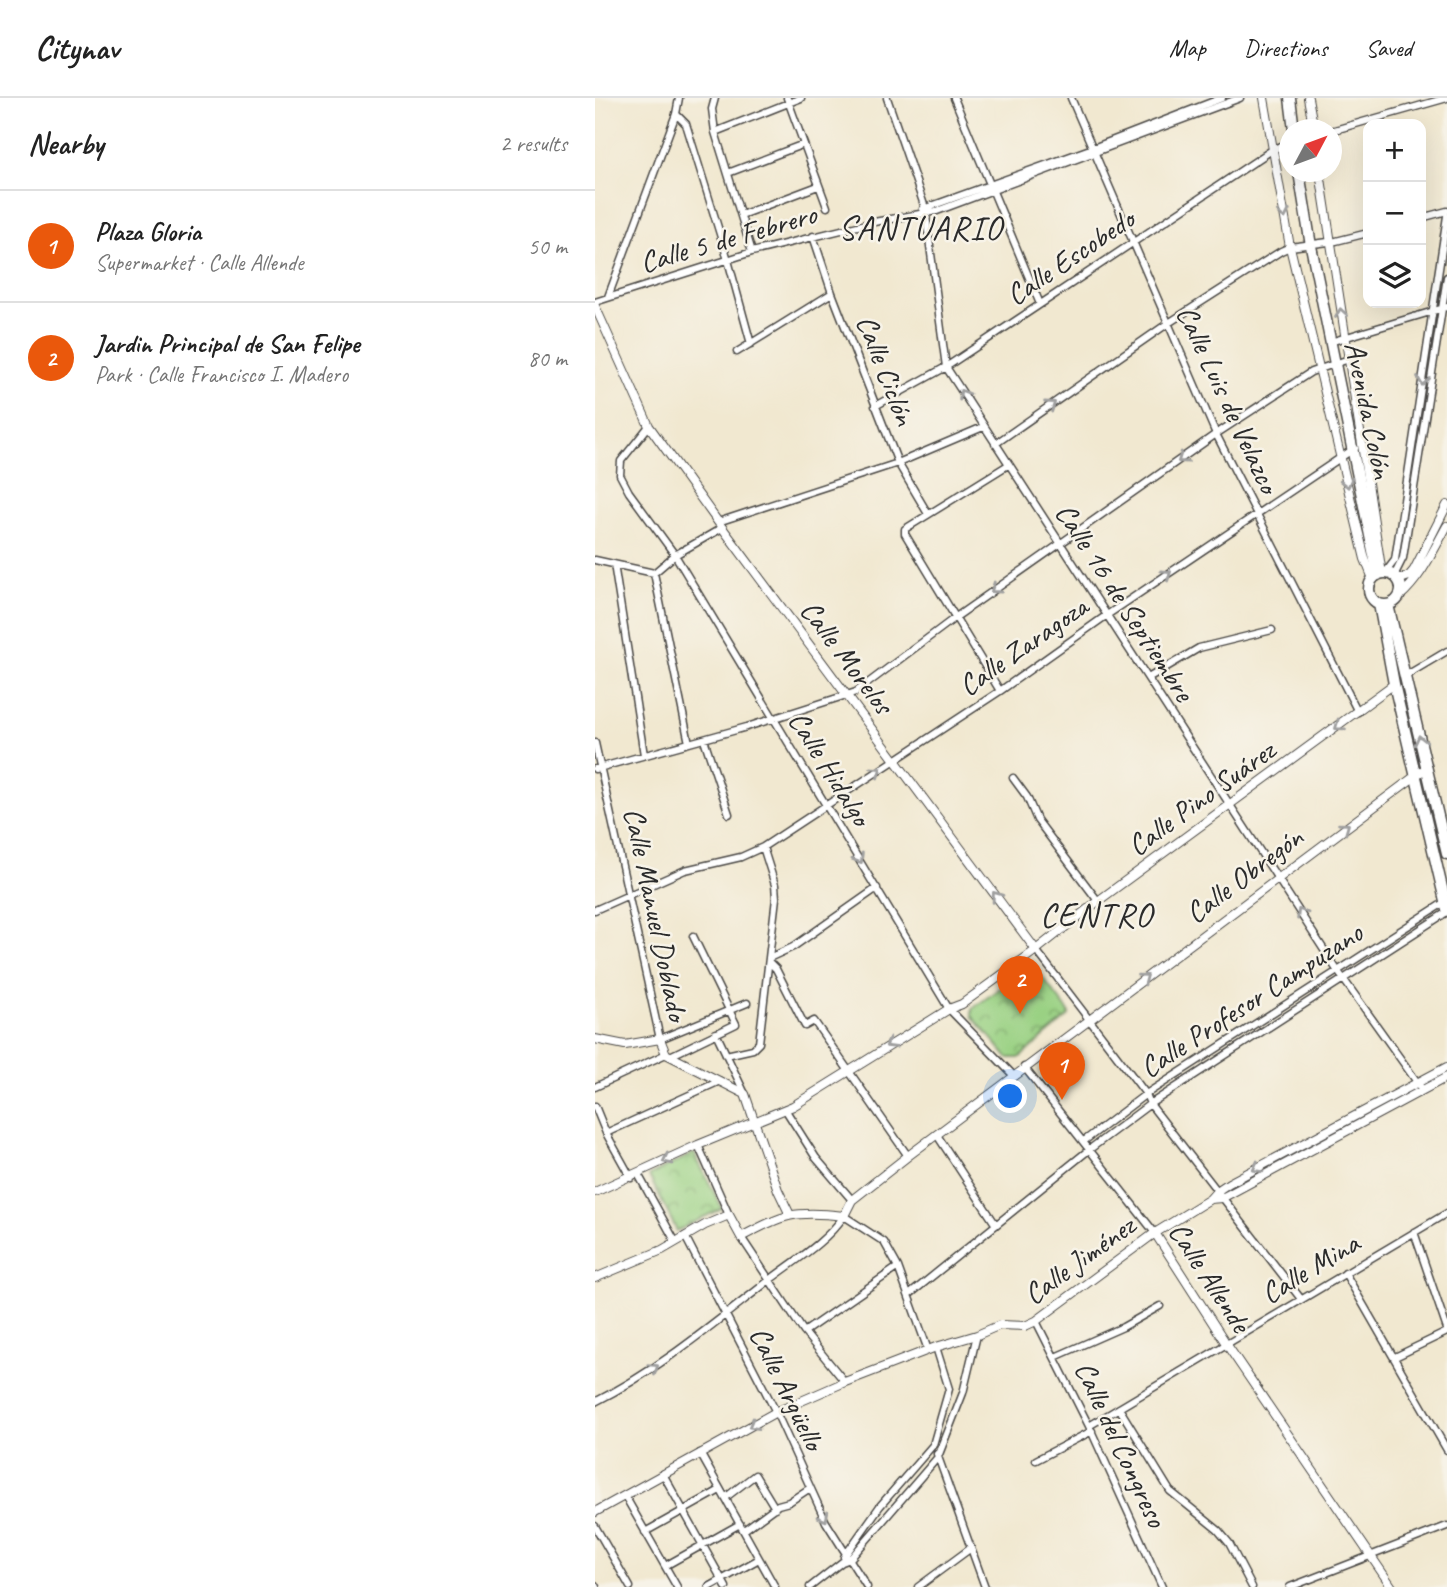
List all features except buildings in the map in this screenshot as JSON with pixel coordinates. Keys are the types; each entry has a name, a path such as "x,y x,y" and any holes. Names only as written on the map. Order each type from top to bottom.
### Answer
{"main road":[{"path":"1290,98 1293,119"},
{"name":"Avenida Colón","path":"1301,182 1352,449 1385,576"},
{"path":"1384,604 1399,597 1401,588 1385,576 1370,593 1384,604 1405,676 1447,854"},
{"path":"1384,604 1394,684 1447,906"}],"street":[{"path":"608,297 676,114 679,98"},
{"path":"715,98 712,109 715,131 752,252"},
{"path":"715,131 788,100 801,98"},
{"name":"Calle 16 de Septiembre","path":"887,98 925,211 946,367 1337,970 1420,1086"},
{"path":"954,98 1040,304"},
{"name":"Calle Luis de Velazco","path":"1071,98 1216,434 1358,712"},
{"name":"Calle 5 de Febrero","path":"1149,130 1223,98"},
{"name":"Calle 5 de Febrero","path":"595,304 608,297 752,252 925,211 1240,98"},
{"path":"1264,98 1286,249 1321,368 1365,559 1385,576 1409,576 1447,526"},
{"path":"1308,98 1312,119"},
{"path":"1342,128 1447,98"},
{"path":"788,100 827,207"},
{"path":"676,114 685,124 728,260 751,344"},
{"path":"728,173 804,144"},
{"name":"Calle Escobedo","path":"875,406 946,367 1279,148"},
{"path":"1322,182 1345,338 1385,576"},
{"path":"741,215 818,186"},
{"path":"1426,217 1447,211"},
{"path":"1385,576 1395,560 1447,216"},
{"path":"995,444 1167,324 1286,249 1363,234"},
{"name":"Calle Ciclón","path":"813,236 832,293 898,463 927,514"},
{"path":"1385,576 1403,558 1447,277"},
{"path":"737,352 832,293"},
{"name":"Calle Morelos","path":"595,304 649,426 847,696 1146,1094 1150,1104 1301,1299"},
{"path":"1330,342 1444,308"},
{"path":"598,768 847,696 1216,434 1321,368 1349,359"},
{"path":"1417,418 1425,419"},
{"name":"Calle Hidalgo","path":"649,426 621,461 620,475 634,499 647,514 949,1009 1014,1076"},
{"path":"595,559 655,571 720,525 898,463 983,427"},
{"name":"Calle Zaragoza","path":"595,910 685,870 741,857 761,848 1000,691 1340,457 1364,445"},
{"path":"1000,691 905,534 905,529 1008,465"},
{"path":"1399,597 1410,588 1433,542 1447,505"},
{"path":"614,564 644,755"},
{"path":"655,571 689,743"},
{"path":"1148,678 1199,648 1272,629"},
{"path":"1405,676 1447,651"},
{"name":"Calle Pino Suárez","path":"595,1192 785,1109 973,997 1098,901 1394,684"},
{"path":"705,738 729,814"},
{"name":"Calle Manuel Doblado","path":"595,743 598,768 660,1039 668,1055"},
{"name":"Calle Obregón","path":"1090,1020 1278,876 1426,768"},
{"path":"1013,778 1027,797 1037,820 1098,901"},
{"path":"726,1055 753,1049 759,1043 776,898 775,885 761,848"},
{"path":"769,960 793,947 877,888"},
{"name":"Calle Profesor Campuzano","path":"1084,1141 1146,1094 1337,970 1447,906"},
{"name":"Calle Profesor Campuzano","path":"909,1295 1150,1104 1344,979 1447,906"},
{"path":"595,1087 736,1024 694,936"},
{"path":"769,960 806,1026 814,1021 908,1156"},
{"path":"595,1039 625,1045 660,1039 747,1003"},
{"path":"1276,1012 1281,1019"},
{"path":"595,1402 659,1364 831,1234 852,1200 1024,1067 1090,1020"},
{"path":"716,1033 756,1121 778,1190 790,1215"},
{"path":"1226,1044 1230,1051"},
{"path":"1213,1053 1217,1060"},
{"path":"668,1055 745,1094"},
{"name":"Calle Allende","path":"1024,1067 1155,1233 1227,1345 1392,1587"},
{"name":"Calle Jiménez","path":"595,1512 776,1412 845,1382 1000,1325 1025,1326 1036,1321 1155,1233 1210,1199 1420,1086 1447,1067"},
{"name":"Calle Jiménez","path":"1420,1086 1447,1077"},
{"path":"606,1133 720,1082"},
{"path":"595,1106 606,1133 675,1241"},
{"path":"785,1109 816,1158 852,1200"},
{"path":"937,1135 996,1226"},
{"path":"698,1145 741,1237 804,1332 845,1382"},
{"path":"741,1237 778,1218 807,1211 844,1216 884,1242 898,1267 949,1389 933,1446 880,1507 846,1559"},
{"name":"Calle Mina","path":"1036,1461 1119,1408 1447,1213"},
{"path":"595,1278 662,1250 729,1215"},
{"path":"1395,1357 1447,1331 1414,1232"},
{"name":"Calle Argüello","path":"685,1236 776,1412 810,1489 846,1559 867,1587"},
{"path":"804,1332 898,1267"},
{"path":"1345,1273 1447,1450"},
{"path":"1055,1357 1123,1327 1160,1306"},
{"name":"Calle del Congreso","path":"1036,1321 1090,1428 1163,1587"},
{"path":"810,1587 846,1559 938,1457 963,1393 977,1335"},
{"path":"1119,1408 1170,1491 1218,1530 1229,1543 1252,1587"},
{"path":"933,1446 985,1587"},
{"path":"700,1454 775,1587"},
{"path":"663,1474 726,1587"},
{"path":"725,1498 755,1475 775,1507"},
{"path":"665,1566 810,1489"},
{"path":"645,1532 720,1490"},
{"path":"625,1496 677,1587"},
{"path":"595,1526 630,1587"},
{"path":"1290,1587 1447,1526"},
{"path":"918,1587 971,1548"},
{"path":"709,1587 759,1559"}],"green space":[{"path":"1027,968 1039,973 1069,1012 1069,1016 1019,1058 1008,1058 972,1016 972,1009"},
{"path":"694,1153 722,1208 677,1231 649,1176"}],"place":[{"name":"Jardin Principal de San Felipe","path":"1020,1014"},
{"name":"Plaza Gloria","path":"1062,1100"}],"district":[{"name":"SANTUARIO","path":"921,227"},
{"name":"CENTRO","path":"1097,914"}]}
